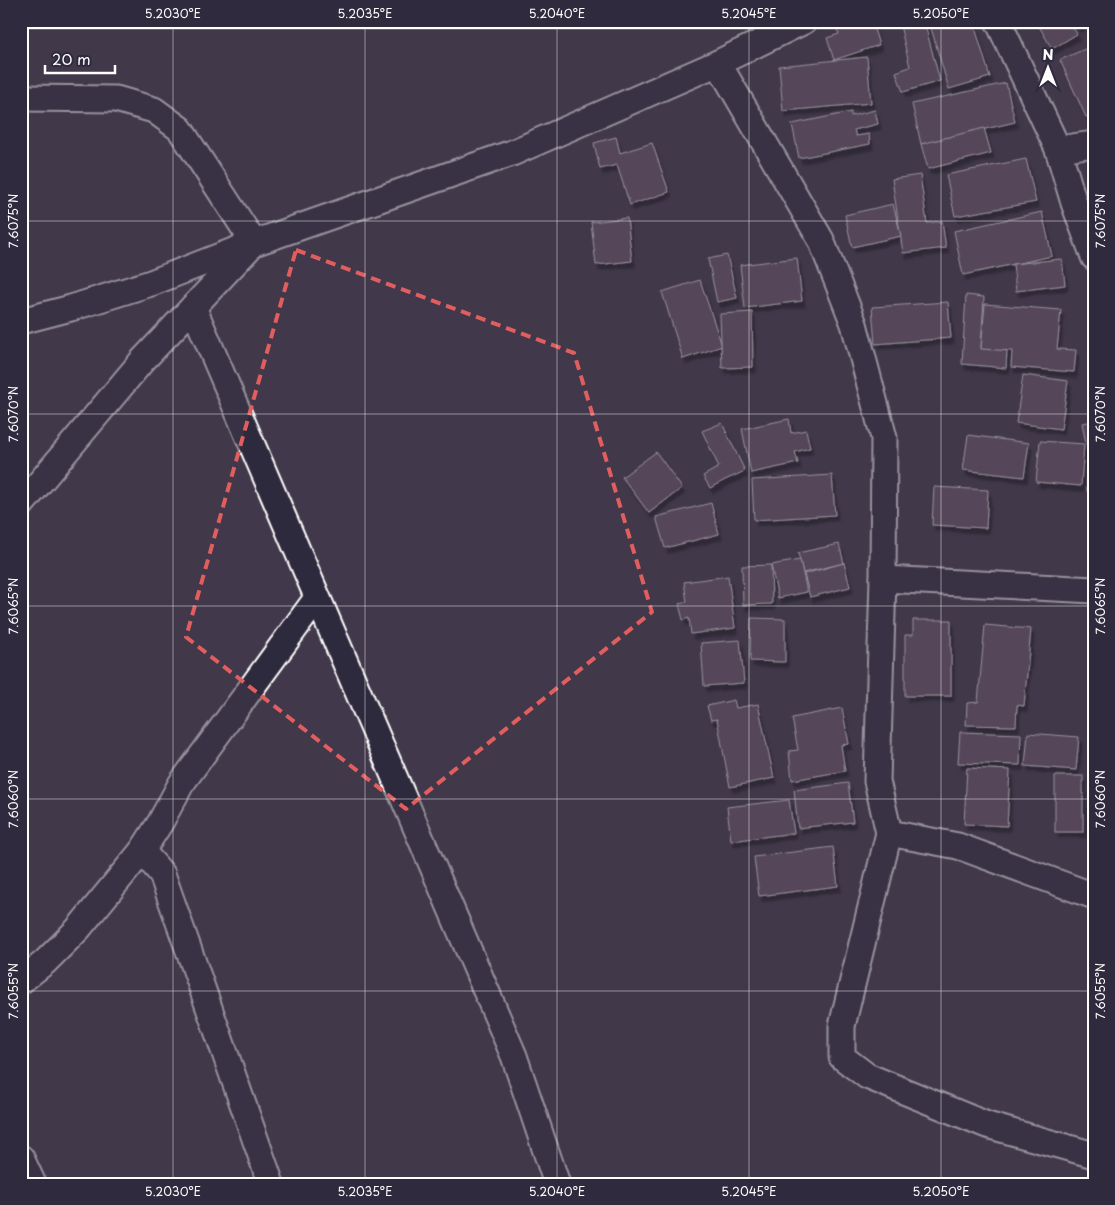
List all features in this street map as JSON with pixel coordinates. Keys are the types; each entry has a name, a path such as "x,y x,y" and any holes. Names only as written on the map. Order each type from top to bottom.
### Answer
{"street":[{"path":"21,321 72,308 151,283 254,243 512,153 718,63 804,21"},
{"path":"998,21 1058,150 1074,203 1094,257"},
{"path":"718,63 821,240 854,324 884,438 883,578 876,782 889,833 842,1026 842,1057 867,1076 987,1125 1094,1155"},
{"path":"21,98 116,99 154,110 180,130 254,243"},
{"path":"1058,150 1094,144"},
{"path":"21,506 142,360 254,243"},
{"path":"192,307 514,1056 556,1184"},
{"path":"883,578 1094,590"},
{"path":"21,980 45,962 78,929 142,851 181,784 317,598"},
{"path":"889,833 958,846 1094,896"},
{"path":"142,851 162,874 271,1184"},
{"path":"21,1158 34,1184"}],"highlighted area":[{"path":"296,250 574,353 652,612 406,809 186,637"}],"building":[{"path":"838,21 863,21 865,25 872,23 879,45 834,60 827,38 839,34 834,23"},
{"path":"899,21 924,21 940,81 903,92 896,72 910,67"},
{"path":"929,21 973,21 990,77 949,89"},
{"path":"1036,21 1069,21 1077,34 1052,49"},
{"path":"1074,21 1089,21 1077,27"},
{"path":"1094,45 1094,114 1086,117 1060,60"},
{"path":"867,57 871,103 783,111 779,66"},
{"path":"1006,83 1015,122 921,144 912,104"},
{"path":"875,110 878,124 854,130 856,136 869,134 870,144 799,158 792,124 851,112 851,116"},
{"path":"984,128 991,153 928,169 921,144"},
{"path":"616,137 620,153 652,143 669,192 630,205 617,165 600,169 594,143"},
{"path":"1026,159 1036,202 955,216 946,175"},
{"path":"920,175 927,223 942,221 946,248 903,253 892,179"},
{"path":"893,204 901,236 852,247 845,215"},
{"path":"1042,212 1052,256 963,275 954,231"},
{"path":"627,218 632,261 596,265 591,222"},
{"path":"727,255 737,298 717,302 708,259"},
{"path":"797,258 802,301 745,308 740,265"},
{"path":"1062,259 1065,285 1016,291 1013,264"},
{"path":"700,280 722,346 683,359 662,292"},
{"path":"966,295 984,297 981,348 1007,350 1006,368 962,364"},
{"path":"948,302 951,338 875,344 872,307"},
{"path":"985,304 1061,310 1057,349 1076,350 1074,372 1011,367 1012,351 981,349"},
{"path":"752,312 753,367 722,368 720,314"},
{"path":"1023,375 1068,381 1061,429 1016,423"},
{"path":"789,419 791,433 806,430 810,448 795,452 798,463 751,473 742,429"},
{"path":"1094,421 1094,443 1086,444 1082,423"},
{"path":"722,423 745,471 710,488 703,476 719,467 702,431"},
{"path":"968,435 1029,443 1024,477 963,470"},
{"path":"1040,441 1084,444 1081,486 1036,482"},
{"path":"656,452 682,488 649,513 622,477"},
{"path":"1086,469 1094,469 1094,492 1087,491"},
{"path":"832,475 835,515 754,520 752,480"},
{"path":"934,487 988,490 986,528 932,525"},
{"path":"711,503 719,534 665,548 656,517"},
{"path":"839,544 844,563 803,573 798,553"},
{"path":"800,560 807,592 778,598 771,565"},
{"path":"844,563 850,587 810,597 804,574"},
{"path":"771,565 772,604 743,605 742,566"},
{"path":"728,576 735,628 691,634 689,618 683,620 679,604 687,602 684,582"},
{"path":"751,618 785,619 785,662 750,661"},
{"path":"913,620 951,620 951,696 905,696 905,635 913,635"},
{"path":"985,625 1031,629 1024,706 1017,705 1016,726 966,725 967,703 978,702"},
{"path":"740,640 744,683 704,686 701,643"},
{"path":"734,700 736,708 758,704 774,778 730,787 717,719 711,720 707,706"},
{"path":"842,708 849,744 841,745 845,771 792,780 789,751 798,750 792,718"},
{"path":"960,732 1021,734 1020,765 958,763"},
{"path":"1028,733 1079,737 1076,770 1025,766"},
{"path":"967,768 1010,770 1007,826 964,824"},
{"path":"1055,776 1083,776 1083,832 1055,832"},
{"path":"848,783 853,822 798,828 794,790"},
{"path":"789,800 794,833 731,841 727,807"},
{"path":"833,847 838,886 759,896 754,857"}]}
